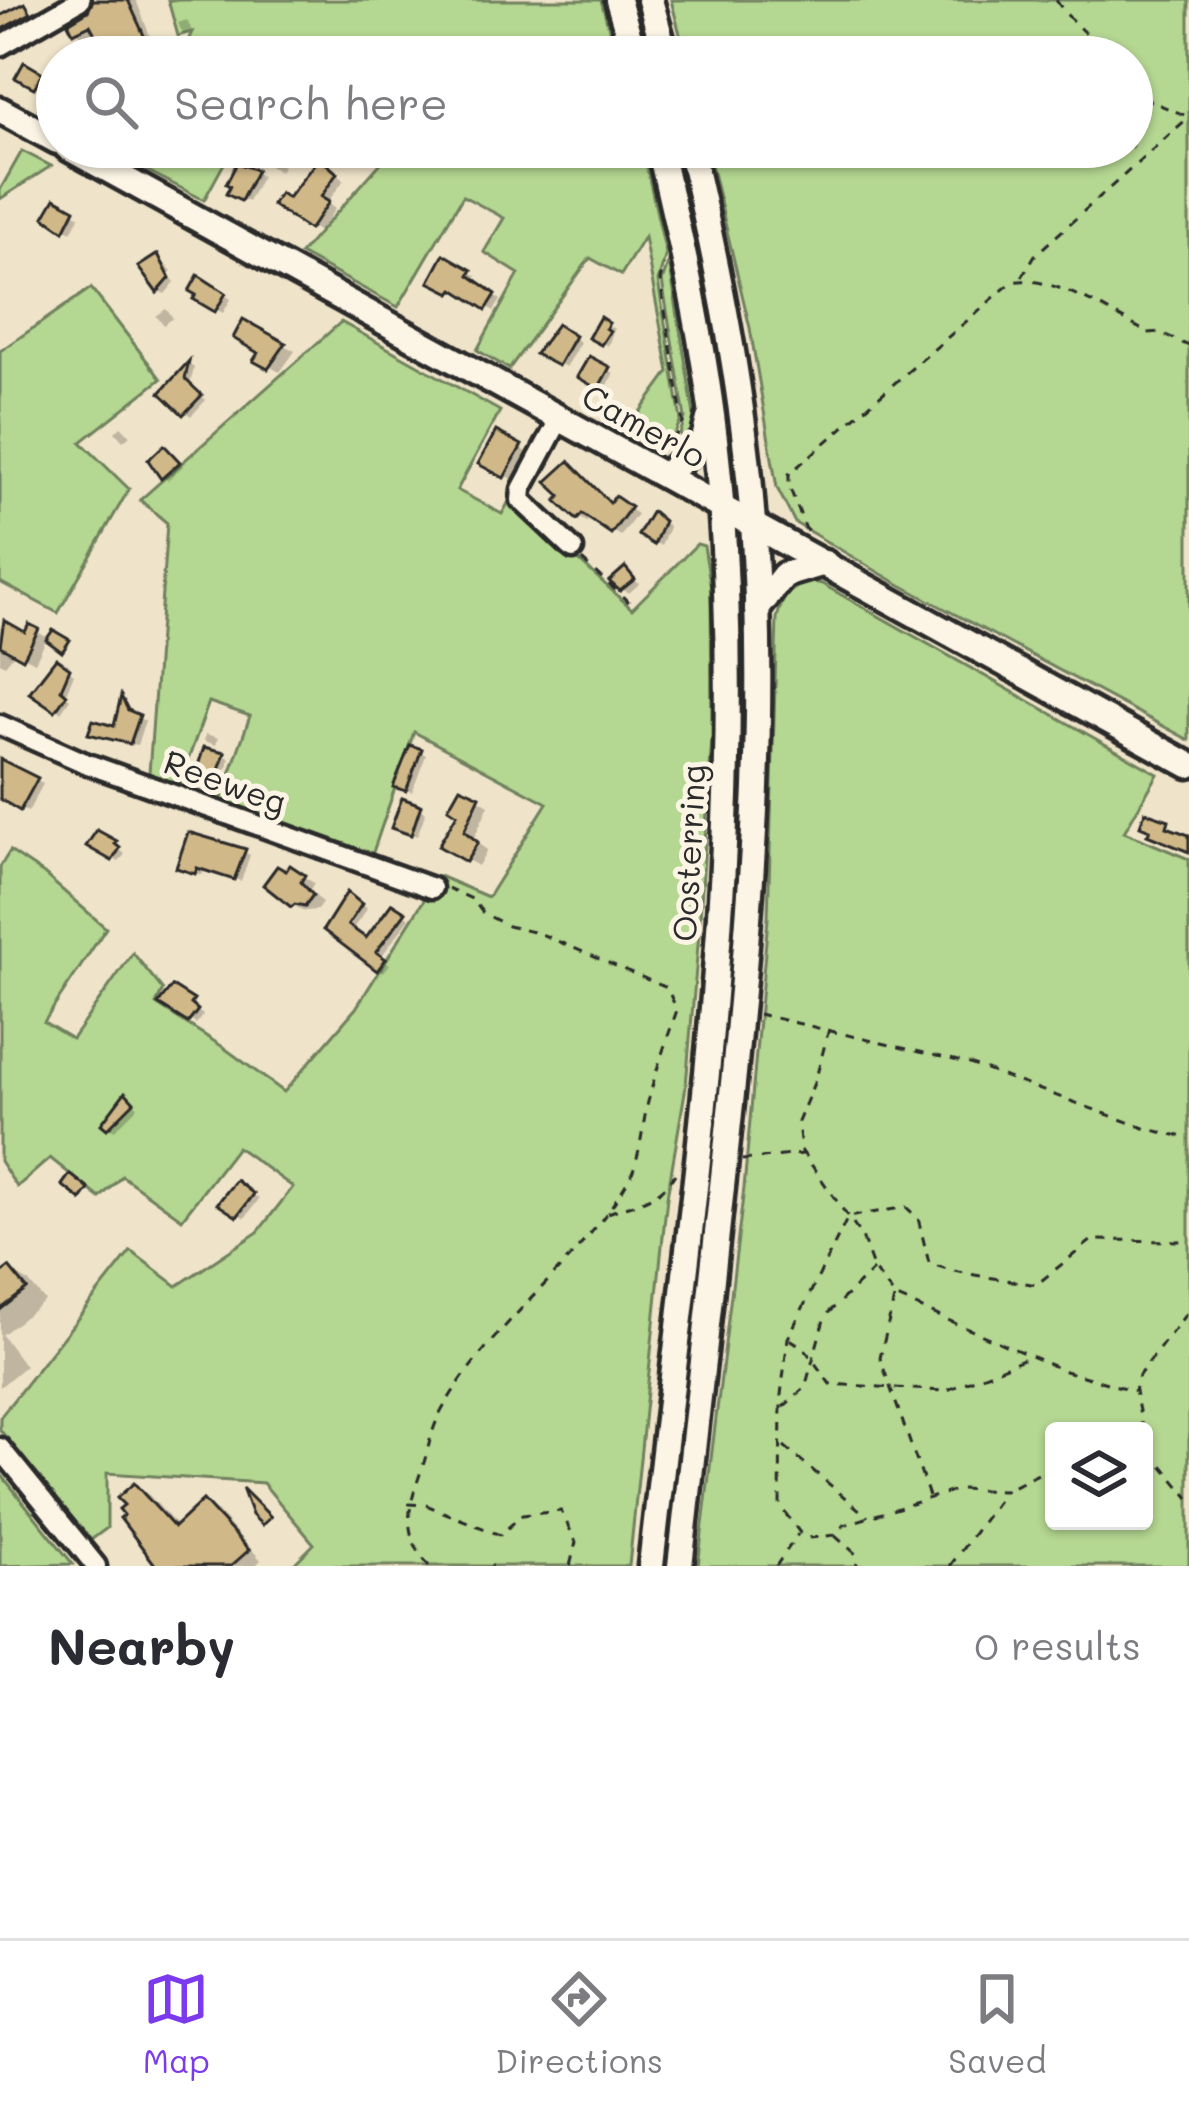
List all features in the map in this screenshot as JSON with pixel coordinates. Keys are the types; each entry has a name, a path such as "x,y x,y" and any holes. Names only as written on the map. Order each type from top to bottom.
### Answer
{"main road":[{"path":"618,0 629,36"},
{"path":"650,0 660,36"},
{"path":"0,110 36,130"},
{"name":"Camerlo","path":"105,168 1189,765"},
{"name":"Oosterring","path":"651,1566 711,1014 726,812 728,677 722,507 711,411 664,168"},
{"name":"Oosterring","path":"680,1566 742,993 755,812 753,524 740,397 695,168"},
{"path":"665,476 704,439 711,411"},
{"path":"757,608 784,575 824,563"}],"street":[{"path":"0,46 80,0"},
{"path":"560,418 522,489 521,500 573,549"},
{"name":"Reeweg","path":"0,725 85,763 432,888"},
{"path":"0,1448 96,1566"}],"path":[{"path":"1056,0 1068,19 1089,36"},
{"path":"1153,102 1189,117 1153,153"},
{"path":"809,539 789,474 980,306 1020,279 1035,254 1136,168"},
{"path":"669,255 660,280 682,410 683,423 675,436"},
{"path":"1020,279 1065,290 1148,333 1159,332 1189,346"},
{"path":"663,447 664,437"},
{"path":"573,549 632,605"},
{"path":"429,1566 412,1546 408,1504 423,1468 428,1436 447,1401 494,1338 607,1213 633,1171 677,1010 667,988 541,934 508,926 483,913 472,899 444,886 432,888"},
{"path":"756,1013 967,1064 1147,1129 1189,1138"},
{"path":"829,1029 799,1122 803,1154 862,1237 874,1270 895,1297 1065,1371 1136,1390"},
{"path":"740,1160 803,1154"},
{"path":"677,1192 680,1165"},
{"path":"607,1213 664,1192 679,1173"},
{"path":"848,1217 906,1208 918,1218 929,1263 953,1273 975,1272 1036,1285 1092,1240 1189,1241"},
{"path":"848,1217 788,1338 780,1506 800,1533 811,1538 834,1535 844,1525 959,1490 1004,1491"},
{"path":"782,1408 805,1388 825,1316 874,1270"},
{"path":"895,1297 880,1358 930,1499"},
{"path":"1141,1422 1136,1390 1139,1375 1189,1310"},
{"path":"788,1338 813,1360 830,1384 945,1390 1030,1356"},
{"path":"783,1444 870,1519"},
{"path":"1153,1454 1189,1498"},
{"path":"950,1566 1004,1491 1045,1470"},
{"path":"408,1504 426,1505 500,1535 522,1515 561,1511 576,1542 570,1566"},
{"path":"776,1566 800,1533"},
{"path":"834,1535 856,1554 857,1566"}],"green space":[{"path":"168,0 601,0 611,36 190,36 192,32 178,36"},
{"path":"671,0 1189,0 1189,740 795,523 777,488 750,328 712,168 1153,168 1153,36 680,36"},
{"path":"22,151 36,158 36,168 48,168 0,199 0,190"},
{"path":"142,168 222,168 204,200"},
{"path":"376,168 647,168 666,254 658,281 681,420 663,445 662,435 651,445 626,431 669,372 644,237 621,275 590,258 509,369 477,350 519,274 484,252 504,218 463,196 398,307 300,254"},
{"path":"675,168 685,168 712,285 737,450 733,451 714,326"},
{"path":"669,261 695,421 695,436 686,445 680,434 685,418 662,281"},
{"path":"91,288 161,379 81,442 129,489 58,613 0,582 0,351"},
{"path":"341,322 500,411 457,490 502,514 511,498 632,609 697,544 704,546 711,589 712,738 699,933 686,1086 667,1197 629,1566 292,1566 314,1544 263,1483 107,1473 107,1528 91,1540 0,1430 0,1417 131,1251 177,1286 258,1232 293,1187 237,1147 182,1219 122,1176 100,1198 50,1158 17,1187 0,1161 0,867 10,851 106,928 44,1022 72,1039 133,953 163,990 156,1004 284,1092 356,1008 439,876 488,897 547,803 414,732 372,855 221,800 250,716 209,702 179,785 149,773 167,523 140,500"},
{"path":"810,581 822,584 1158,774 1124,832 1189,859 1189,1566 698,1566 744,1188 768,918 777,618 781,605 797,587"},
{"path":"734,592 739,592 742,721 749,745 739,933 671,1566 660,1566"},
{"path":"0,1473 73,1564 0,1566"}],"building":[{"path":"93,0 128,0 144,36 96,36 90,25 73,33 68,23 88,11"},
{"path":"25,3 31,13 0,30 0,16"},
{"path":"24,62 36,69 34,88 15,78"},
{"path":"234,168 257,170 241,201 226,194 230,186 226,184"},
{"path":"311,168 331,168 337,173 321,197 329,202 309,230 272,205 280,193 288,198"},
{"path":"55,198 75,209 64,231 44,217"},
{"path":"158,254 170,278 157,293 138,267"},
{"path":"444,254 472,270 469,275 496,294 486,310 454,289 451,293 429,282"},
{"path":"198,275 226,293 215,312 193,299 196,295 189,291"},
{"path":"600,317 609,323 610,331 601,345 588,338"},
{"path":"243,319 286,343 268,369 253,361 258,353 233,338"},
{"path":"557,324 575,336 558,366 535,354"},
{"path":"589,356 610,367 598,389 577,377"},
{"path":"189,361 185,379 202,395 183,415 160,393"},
{"path":"496,431 522,445 504,478 478,464"},
{"path":"164,445 180,462 161,479 148,460"},
{"path":"569,461 610,503 615,496 631,507 611,534 582,514 577,520 556,501 561,496 546,482"},
{"path":"652,511 664,521 654,545 638,535"},
{"path":"625,567 635,579 620,591 609,581"},
{"path":"4,620 25,632 29,624 39,629 23,659 0,646"},
{"path":"53,630 70,640 62,652 46,640"},
{"path":"56,658 70,668 61,689 67,694 55,711 29,693"},
{"path":"121,696 128,710 140,715 130,744 88,734 93,720 114,726"},
{"path":"410,745 422,749 406,791 393,787"},
{"path":"204,747 225,752 214,784 195,775"},
{"path":"0,759 38,778 20,811 0,799"},
{"path":"460,787 480,796 464,831 478,842 466,862 438,846 457,814 448,808"},
{"path":"402,798 421,805 411,835 391,828"},
{"path":"1145,812 1169,820 1167,827 1189,835 1189,852 1147,835 1150,830 1140,826"},
{"path":"97,830 117,841 120,848 112,861 86,846"},
{"path":"188,832 246,849 234,880 197,868 195,874 176,868"},
{"path":"290,865 305,875 301,882 313,895 305,906 291,907 263,885 277,866 286,871"},
{"path":"347,892 362,904 348,925 366,938 392,903 406,912 376,952 386,959 377,971 323,930"},
{"path":"172,986 194,1000 191,1004 198,1010 188,1023 158,1004"},
{"path":"125,1092 134,1102 107,1129 101,1124"},
{"path":"70,1174 89,1189 81,1200 62,1185"},
{"path":"236,1180 254,1194 237,1217 217,1204"},
{"path":"9,1267 27,1289 0,1310 0,1274"},
{"path":"134,1483 174,1527 203,1500 249,1550 231,1566 156,1566 120,1518 124,1515 119,1509 124,1505 117,1498"},
{"path":"242,1488 271,1517 262,1525 252,1515"}]}
